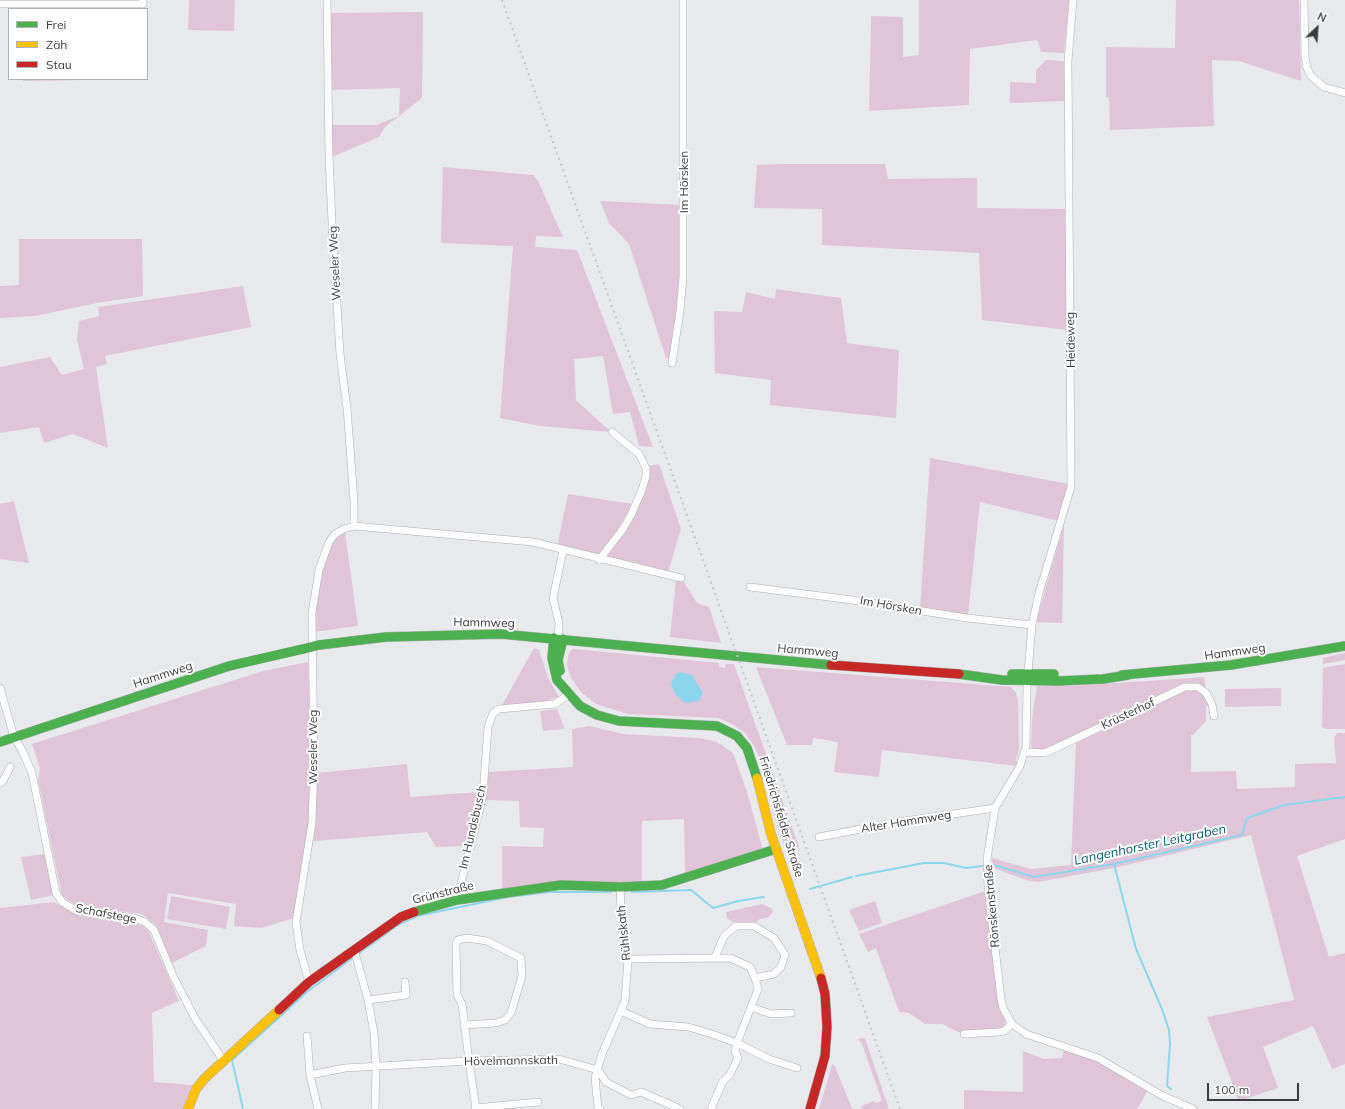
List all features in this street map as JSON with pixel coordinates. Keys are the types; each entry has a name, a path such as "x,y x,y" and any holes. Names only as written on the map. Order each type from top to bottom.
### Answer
{"main road":[{"name":"Hammweg","path":"0,742 229,666 319,646 386,637 501,634 558,638 856,668 982,676 1002,680 1028,677 1128,675 1231,665 1345,646"},
{"path":"558,638 558,660 567,692"},
{"name":"Friedrichsfelder Straße","path":"567,692 580,706 597,715 619,721 707,725 724,728 737,736 750,756 776,849 816,961 825,994 827,1027 825,1056 810,1109"},
{"name":"Grünstraße","path":"188,1109 196,1088 223,1060 309,982 400,917 456,900 520,890 561,885 620,887 662,885 776,849"}],"street":[{"path":"0,4 144,4 143,0"},
{"name":"Weseler Weg","path":"327,0 331,200 340,354 347,408 354,501 354,526"},
{"name":"Im Hörsken","path":"672,363 680,311 683,275 683,0"},
{"name":"Heideweg","path":"1028,677 1032,625 1039,593 1070,495 1072,478 1068,61 1073,0"},
{"path":"1304,0 1305,57 1307,68 1311,76 1324,87 1345,92"},
{"path":"599,560 610,548 627,522 639,497 646,476 646,468 639,454 612,432"},
{"name":"Weseler Weg","path":"309,982 300,950 296,922 312,823 314,766 312,613 319,570 329,542 335,534 354,526 533,542 599,560 681,578"},
{"path":"558,638 559,623 553,598 563,550"},
{"name":"Im Hörsken","path":"750,587 852,600 943,615 1032,625"},
{"name":"Rönskenstraße","path":"1028,677 1025,752 1020,766 995,808 987,859 988,884 1003,1008 1012,1024 1026,1034 1098,1058 1161,1095 1193,1109"},
{"name":"Krüsterhof","path":"1025,752 1045,753 1185,687 1198,686 1206,693 1212,704 1214,716"},
{"name":"Schafstege","path":"0,688 20,735 23,752 32,773 56,893 62,902 75,910 134,918 145,922 154,930 174,978 196,1020 223,1060"},
{"name":"Im Hundsbusch","path":"456,900 483,795 488,727 493,713 499,709 555,704 567,692"},
{"path":"0,783 3,781 10,767"},
{"name":"Alter Hammweg","path":"819,837 898,822 995,808"},
{"name":"Rühlskath","path":"600,1109 598,1108 595,1078 602,1054 625,1001 628,959 621,908 620,887"},
{"path":"715,957 724,936 736,926 754,926 774,938 784,955 781,967 774,974 756,978"},
{"path":"464,1025 496,1023 505,1020 511,1013 522,976 521,958 487,941 467,938 458,940 456,950 457,995 462,1004 464,1025 475,1108 538,1102"},
{"path":"354,949 368,1000 376,1067 375,1109"},
{"path":"628,959 668,960 715,957 730,958 750,967 756,978 758,989 737,1043 735,1051 738,1058 729,1076 723,1081 710,1109"},
{"path":"368,1000 406,995 405,982"},
{"path":"751,1007 771,1014 791,1013"},
{"path":"621,1011 650,1024 688,1027 737,1043 769,1059 797,1068"},
{"path":"964,1034 1004,1031 1012,1024"},
{"path":"307,1036 310,1075 318,1109"},
{"name":"Hövelmannskath","path":"310,1075 345,1068 469,1061 559,1059 598,1070"},
{"path":"598,1070 606,1082 631,1095 641,1092 680,1109"}],"shaded area":[{"path":"189,0 235,0 234,31 188,30"},
{"path":"919,0 1069,0 1064,53 1041,52 1037,40 970,49 969,105 869,111 871,16 903,17 903,57 919,55"},
{"path":"1176,0 1299,0 1301,81 1239,61 1212,60 1214,126 1110,130 1109,98 1106,97 1106,47 1175,48"},
{"path":"423,12 422,98 385,127 379,137 332,157 330,125 376,125 399,116 400,88 331,90 330,13"},
{"path":"1046,60 1064,61 1064,101 1010,103 1010,82 1036,83 1036,70"},
{"path":"23,80 88,80 23,81"},
{"path":"885,164 888,179 977,178 977,208 1065,209 1068,330 982,320 979,253 822,245 822,209 754,208 757,165"},
{"path":"443,167 533,175 538,181 563,237 536,236 535,247 577,250 653,447 639,446 630,412 613,414 603,356 574,359 576,400 611,432 540,426 500,418 513,246 441,243"},
{"path":"600,201 681,205 678,309 670,359 666,358 629,244 609,223"},
{"path":"19,239 142,239 143,296 97,303 35,316 0,318 0,286 19,285"},
{"path":"243,286 251,327 105,356 107,364 96,367 108,448 73,434 44,443 39,427 0,433 0,367 50,357 62,375 84,369 77,340 79,321 99,316 98,307"},
{"path":"776,289 841,298 847,343 899,350 896,418 770,405 771,380 715,373 714,311 742,312 746,292 775,299"},
{"path":"930,458 1069,484 1059,521 980,502 968,615 920,609"},
{"path":"659,464 681,529 668,572 605,558 634,516 649,466"},
{"path":"568,494 633,504 611,541 598,556 557,547"},
{"path":"14,501 29,563 0,559 0,504"},
{"path":"1064,524 1062,623 1036,622"},
{"path":"345,532 358,626 314,632 314,613 321,571 331,543"},
{"path":"676,580 684,582 697,603 709,607 721,643 670,637"},
{"path":"534,648 539,650 548,678 559,697 539,703 501,707"},
{"path":"574,649 719,663 719,667 725,668 726,664 734,664 799,847 786,851 773,813 760,759 754,746 745,733 732,724 718,718 628,714 596,704 581,692 571,678 567,665 568,656 571,650"},
{"path":"1345,653 1345,660 1323,664 1323,658"},
{"path":"308,662 312,763 310,822 294,918 261,928 234,926 236,904 168,893 164,922 208,930 206,946 172,963 156,925 142,914 77,906 62,896 38,780 40,769 32,744 263,671"},
{"path":"1345,664 1345,729 1326,729 1322,727 1323,668"},
{"path":"756,667 1011,687 1016,693 1018,701 1019,747 1016,761 1018,764 1017,766 882,750 879,777 834,772 838,742 813,738 812,745 787,745"},
{"path":"1204,677 1206,690 1196,684 1043,751 1034,750 1031,746 1032,719 1037,686 1073,686"},
{"path":"1192,688 1201,692 1210,706 1206,706 1206,721 1193,735 1191,735 1191,772 1236,771 1237,789 1295,787 1295,764 1335,764 1334,737 1338,733 1345,733 1345,839 1297,856 1329,957 1345,953 1345,1064 1332,1069 1313,1026 1263,1047 1278,1088 1239,1101 1207,1017 1294,1000 1251,835 1119,867 1038,882 1029,881 993,868 992,858 1031,869 1071,865 1076,741"},
{"path":"1281,688 1281,706 1225,707 1225,689"},
{"path":"557,709 565,729 543,731 540,711"},
{"path":"590,726 623,734 700,738 717,742 733,753 747,792 763,850 685,875 684,819 642,821 642,883 561,881 502,889 502,846 543,847 544,828 520,827 519,801 485,800 489,772 573,767 572,729"},
{"path":"407,764 410,797 479,792 466,846 436,847 427,832 314,841 317,773"},
{"path":"45,854 54,895 31,900 21,857"},
{"path":"985,891 1000,1009 1006,1022 1005,1026 998,1030 958,1032 942,1024 925,1024 909,1013 899,1012 876,948 868,952 859,934"},
{"path":"171,896 230,907 226,929 167,919"},
{"path":"875,901 882,923 859,931 849,910"},
{"path":"54,902 77,915 132,923 143,926 149,932 179,1001 152,1013 154,1082 192,1085 184,1109 0,1109 0,908"},
{"path":"762,904 771,908 773,912 769,917 760,919 753,924 736,924 727,918 726,912"},
{"path":"865,1038 889,1109 862,1109 861,1106 874,1101 875,1103 882,1101 862,1044 858,1039"},
{"path":"1064,1049 1087,1056 1148,1090 1137,1109 964,1109 964,1090 1023,1092 1023,1051 1044,1059 1062,1058"},
{"path":"834,1064 852,1109 819,1109 832,1065"}],"water":[{"path":"680,672 692,675 703,693 699,701 685,703 675,694 671,684 676,674"}],"waterway":[{"name":"Langenhorster Leitgraben","path":"994,865 1034,877 1114,864 1242,835 1246,820 1250,817 1284,805 1345,797"},
{"name":"Langenhorster Leitgraben","path":"856,876 924,863 944,863 966,868 982,866"},
{"path":"1114,864 1136,949 1162,1009 1169,1030 1170,1044 1167,1086 1171,1089"},
{"name":"Langenhorster Leitgraben","path":"810,889 852,877"},
{"name":"Langenhorster Leitgraben","path":"632,892 691,890 713,908 738,901 764,897"},
{"name":"Langenhorster Leitgraben","path":"358,954 398,925 417,916 508,897 549,892 611,892"},
{"name":"Langenhorster Leitgraben","path":"243,1109 232,1060 308,991 355,956"}],"railway":[{"path":"502,0 900,1109"}],"traffic: fast":[{"path":"319,645 386,637 501,634 831,665"},
{"path":"554,638 552,658 557,680 580,706 597,715 619,721 717,726 737,736 747,748 757,778"},
{"path":"560,671 558,660 563,639"},
{"path":"303,649 319,645"},
{"path":"1122,675 1231,665 1345,646"},
{"path":"0,742 229,666 303,649"},
{"path":"959,674 1002,680 1059,681 1103,679 1128,675"},
{"path":"1012,674 1054,674"},
{"path":"414,912 457,900 561,885 620,887 662,885 776,849"}],"traffic: slow":[{"path":"757,778 771,834 821,978"},
{"path":"188,1109 196,1089 205,1078 279,1010"}],"traffic: jam":[{"path":"831,665 959,674"},
{"path":"279,1010 309,982 401,917 414,912"},
{"path":"810,1109 825,1056 827,1027 825,994 821,978"}]}
